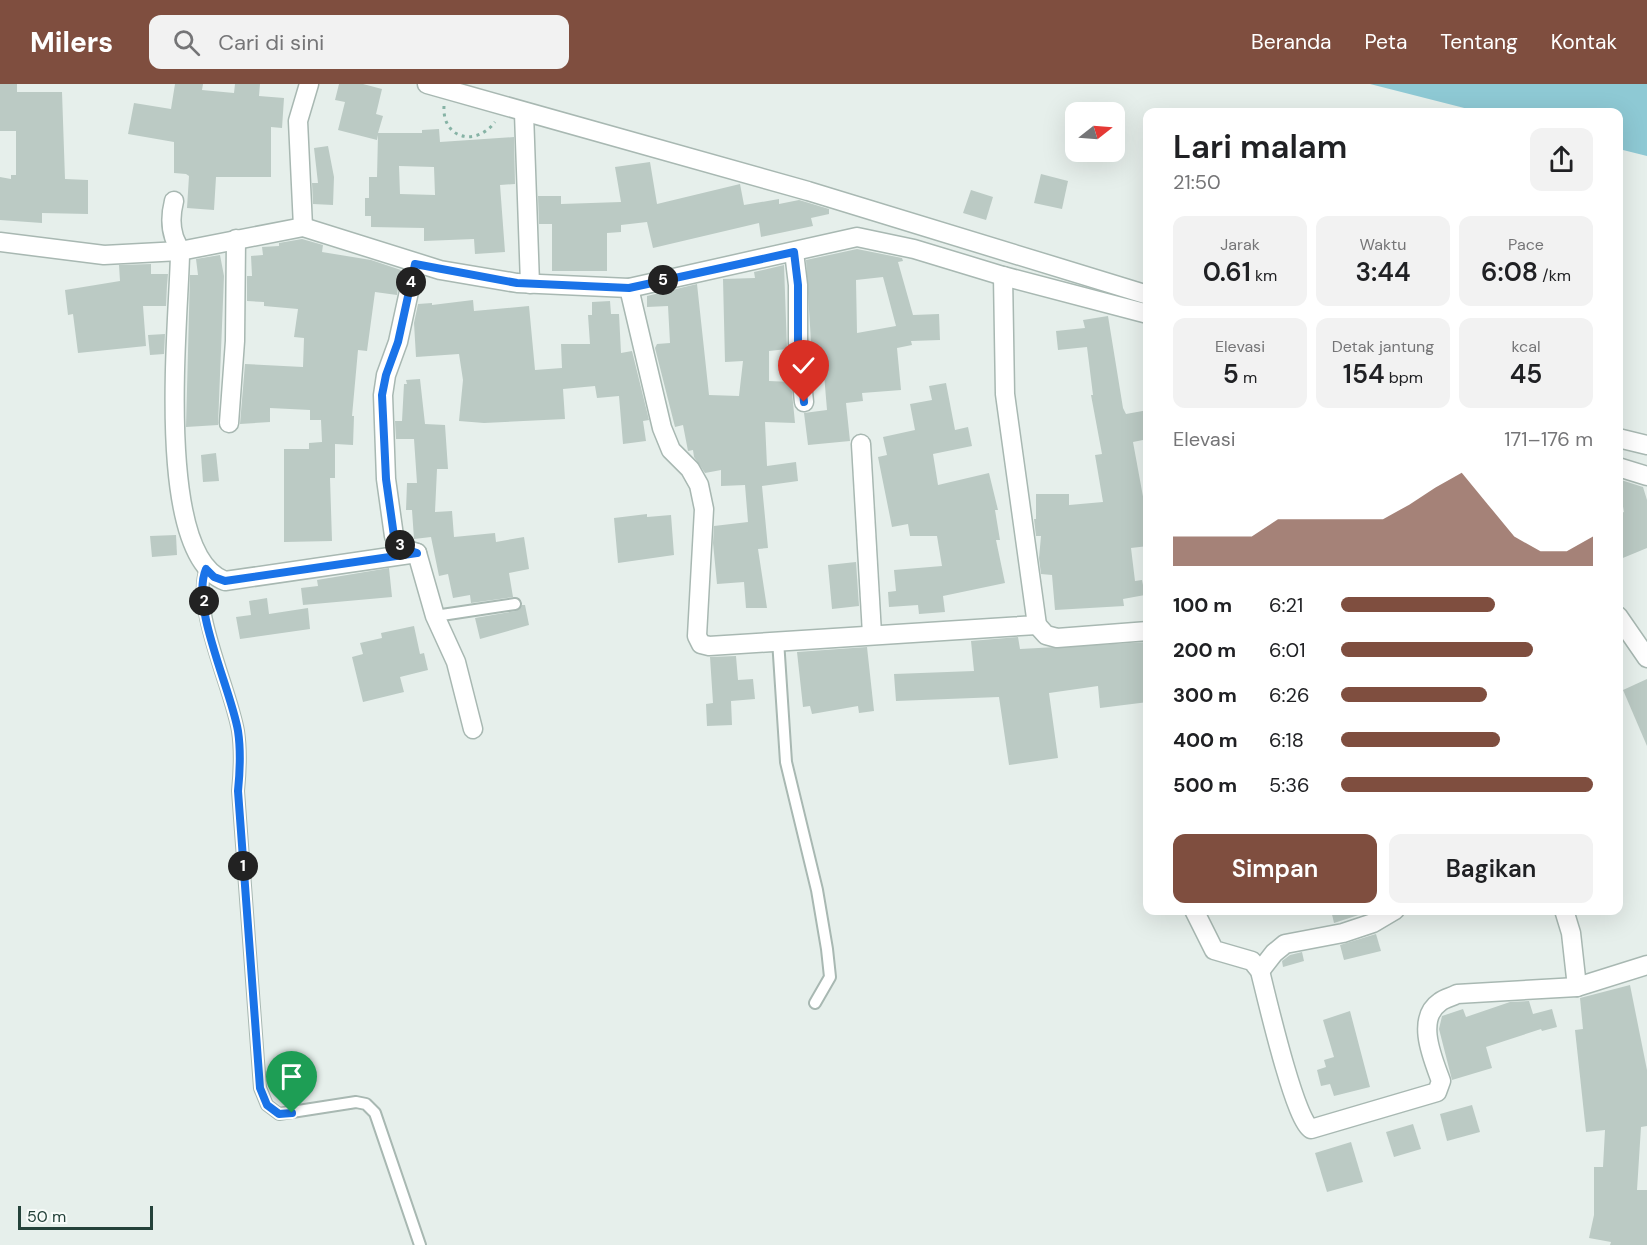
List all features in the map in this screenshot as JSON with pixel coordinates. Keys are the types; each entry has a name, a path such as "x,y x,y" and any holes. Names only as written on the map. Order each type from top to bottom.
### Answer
{"street":[{"path":"303,227 298,122 309,84"},
{"path":"427,84 808,192 1143,293"},
{"path":"524,112 530,284"},
{"path":"174,201 171,227 180,251 176,296 173,421 186,529 195,553 206,569 214,577 225,581 417,553"},
{"path":"0,243 104,255 180,251 303,227 415,264 530,284 629,288 857,237 914,249 1003,276 1143,313"},
{"path":"229,423 235,342 236,239"},
{"path":"794,252 798,276 798,343 804,402"},
{"path":"415,264 398,342 386,375 382,395 386,479 394,536 402,548 417,553 424,570 435,616 456,662 473,729"},
{"path":"1003,276 1005,394 1037,625 1046,635 1057,638 1143,631"},
{"path":"629,288 662,428 672,450 690,468 699,485 704,509 697,639 701,644 709,646 872,633 1037,625"},
{"path":"1623,439 1647,446"},
{"path":"861,444 872,633"},
{"path":"1623,469 1647,476"},
{"path":"1623,623 1647,658"},
{"path":"1196,915 1214,950 1252,961 1260,971 1294,1096 1303,1122 1311,1129 1437,1092 1441,1081 1431,1056 1428,1024 1430,1012 1440,1002 1458,994 1577,987 1647,965"},
{"path":"1260,971 1275,952 1286,945 1343,933 1373,923 1387,915"},
{"path":"1566,915 1571,933 1577,987"}],"lane":[{"path":"206,569 201,581 207,622 238,731 241,768 238,791 260,1088 267,1105 279,1114 356,1102 366,1104 375,1113 420,1245"},
{"path":"435,616 457,615 515,604"},
{"path":"778,640 786,762 818,890 830,977 815,1004"}],"path":[{"path":"445,89 444,117 452,132 458,135 474,137 485,134 504,106"}],"water":[{"path":"1370,84 1647,84 1647,156 1623,150 1623,108 1464,108"}],"building":[{"path":"0,84 17,84 17,92 62,92 65,179 88,180 88,214 42,213 42,223 0,220 0,177 11,179 11,175 16,175 16,131 0,131"},
{"path":"175,84 203,84 202,90 234,93 235,84 260,84 259,96 284,98 282,128 271,127 271,177 216,177 214,210 187,208 189,176 174,173 174,142 128,134 134,103 171,109"},
{"path":"339,84 363,84 382,89 376,114 383,116 378,133 422,133 422,130 439,129 440,142 514,137 515,184 500,185 505,252 475,254 474,239 424,241 424,228 371,227 371,216 365,216 365,198 369,198 369,177 377,177 378,135 377,140 338,130 345,102 335,100","holes":["399,166 434,167 435,195 400,194"]},
{"path":"328,146 334,177 333,205 313,204 312,183 318,183 314,148"},
{"path":"650,162 657,204 740,184 744,205 779,199 779,204 799,200 829,209 829,214 811,218 813,226 761,237 759,223 653,248 647,222 621,225 621,232 607,233 607,271 552,271 552,224 539,224 538,196 561,196 561,204 621,202 615,167"},
{"path":"1041,174 1068,181 1062,209 1034,203"},
{"path":"971,190 993,197 986,220 963,213"},
{"path":"302,239 323,245 322,252 371,260 401,270 397,295 375,292 367,351 358,350 352,416 354,416 353,445 335,444 335,478 330,478 332,541 284,542 284,449 309,449 309,443 322,442 321,420 310,420 310,410 270,408 270,422 240,424 245,364 303,367 304,338 294,337 298,309 264,306 264,302 247,301 247,276 252,276 251,256 263,255 262,247 279,246 279,243"},
{"path":"857,249 902,258 903,261 898,262 913,315 939,314 940,340 911,341 912,345 897,348 901,390 862,393 863,401 846,403 850,441 808,445 804,413 827,410 824,374 813,375 806,260","holes":["883,277 896,326 857,333 856,280"]},
{"path":"220,255 224,276 218,425 186,427 190,275 198,275 196,259"},
{"path":"151,264 151,274 168,274 166,306 143,306 146,346 78,353 73,314 68,315 65,290 120,281 119,265"},
{"path":"784,265 787,349 769,351 769,381 791,382 795,423 765,422 767,466 796,462 798,481 762,486 768,548 758,549 767,608 746,608 744,582 717,584 713,543 714,526 748,522 745,485 721,486 721,470 705,473 694,457 693,450 688,451 683,425 675,427 655,348 657,344 670,343 668,306 647,307 647,296 697,284 709,395 739,396 743,361 725,362 723,279 755,278 754,272"},
{"path":"473,300 474,311 529,306 535,370 562,368 561,344 590,344 588,315 592,315 592,302 610,301 611,314 619,314 621,353 632,351 649,420 643,421 646,441 623,444 619,396 597,398 595,386 563,389 565,419 484,423 459,421 463,380 459,354 416,357 414,323 418,304 432,303 432,305"},
{"path":"1108,316 1123,408 1126,414 1143,411 1143,440 1133,442 1143,497 1143,547 1131,548 1135,581 1142,580 1143,595 1123,599 1124,606 1055,610 1052,575 1041,574 1039,558 1041,536 1036,536 1034,519 1036,519 1036,494 1069,494 1069,505 1103,502 1095,455 1102,454 1091,395 1093,395 1087,347 1058,350 1056,331 1085,328 1083,320"},
{"path":"165,334 164,354 150,355 148,335"},
{"path":"420,379 425,424 445,425 448,469 437,469 435,512 452,511 454,537 495,533 496,542 524,537 529,569 509,573 513,597 471,603 470,595 453,598 448,574 439,576 431,537 414,539 412,510 406,510 407,483 417,483 414,439 396,439 395,421 402,421 406,380"},
{"path":"946,383 955,430 968,427 972,446 933,454 938,485 989,473 998,510 995,510 1000,540 996,540 1005,583 943,596 945,612 919,614 918,605 889,607 888,592 896,591 894,570 942,566 937,536 910,536 908,524 892,527 878,457 887,455 883,437 915,430 910,404 932,400 929,386"},
{"path":"216,453 219,481 203,482 201,455"},
{"path":"1623,481 1643,487 1647,500 1647,548 1623,558 1623,512"},
{"path":"647,514 647,517 671,515 674,555 618,563 614,518"},
{"path":"176,535 177,555 152,557 150,536"},
{"path":"856,562 859,606 832,609 828,565"},
{"path":"389,568 392,597 303,605 301,588 318,586 317,580"},
{"path":"267,598 269,614 308,608 310,629 240,639 236,617 251,615 249,601"},
{"path":"525,605 529,625 480,639 475,618 516,611"},
{"path":"414,626 420,654 424,653 428,670 400,677 404,692 363,702 352,657 363,654 360,643 382,638 381,633"},
{"path":"1018,637 1020,649 1143,642 1143,703 1100,708 1098,686 1049,693 1058,758 1009,765 999,697 896,701 894,674 974,671 971,641"},
{"path":"867,647 874,711 859,713 858,706 812,714 810,706 803,707 797,652"},
{"path":"736,656 738,680 753,679 755,699 731,701 732,725 707,726 706,704 713,703 710,657"},
{"path":"1647,679 1647,746 1623,690"},
{"path":"1332,915 1359,915 1334,923"},
{"path":"1376,934 1381,951 1344,960 1340,945"},
{"path":"1302,952 1304,961 1283,967 1282,961 1290,955"},
{"path":"1630,985 1647,1070 1647,1126 1641,1127 1637,1190 1647,1190 1647,1245 1610,1245 1611,1242 1589,1238 1594,1215 1594,1167 1603,1167 1605,1130 1586,1132 1575,1030 1583,1029 1580,998"},
{"path":"1529,1001 1533,1014 1552,1009 1557,1027 1542,1031 1541,1029 1486,1047 1492,1068 1452,1080 1439,1029 1442,1016 1463,1009 1466,1017 1510,1002"},
{"path":"1350,1011 1370,1087 1334,1096 1330,1084 1321,1086 1317,1070 1326,1067 1324,1060 1334,1057 1323,1020"},
{"path":"1472,1105 1480,1132 1447,1141 1440,1114"},
{"path":"1413,1124 1421,1149 1394,1157 1386,1132"},
{"path":"1351,1142 1363,1182 1327,1192 1315,1153"}],"route":[{"path":"292,1113 279,1114 267,1105 260,1088 238,791 241,768 238,731 207,622 201,581 206,569 214,577 225,581 417,553 402,548 394,536 386,479 382,395 386,375 398,342 415,264 517,283 629,288 794,252 798,285 798,343 804,402"}]}
